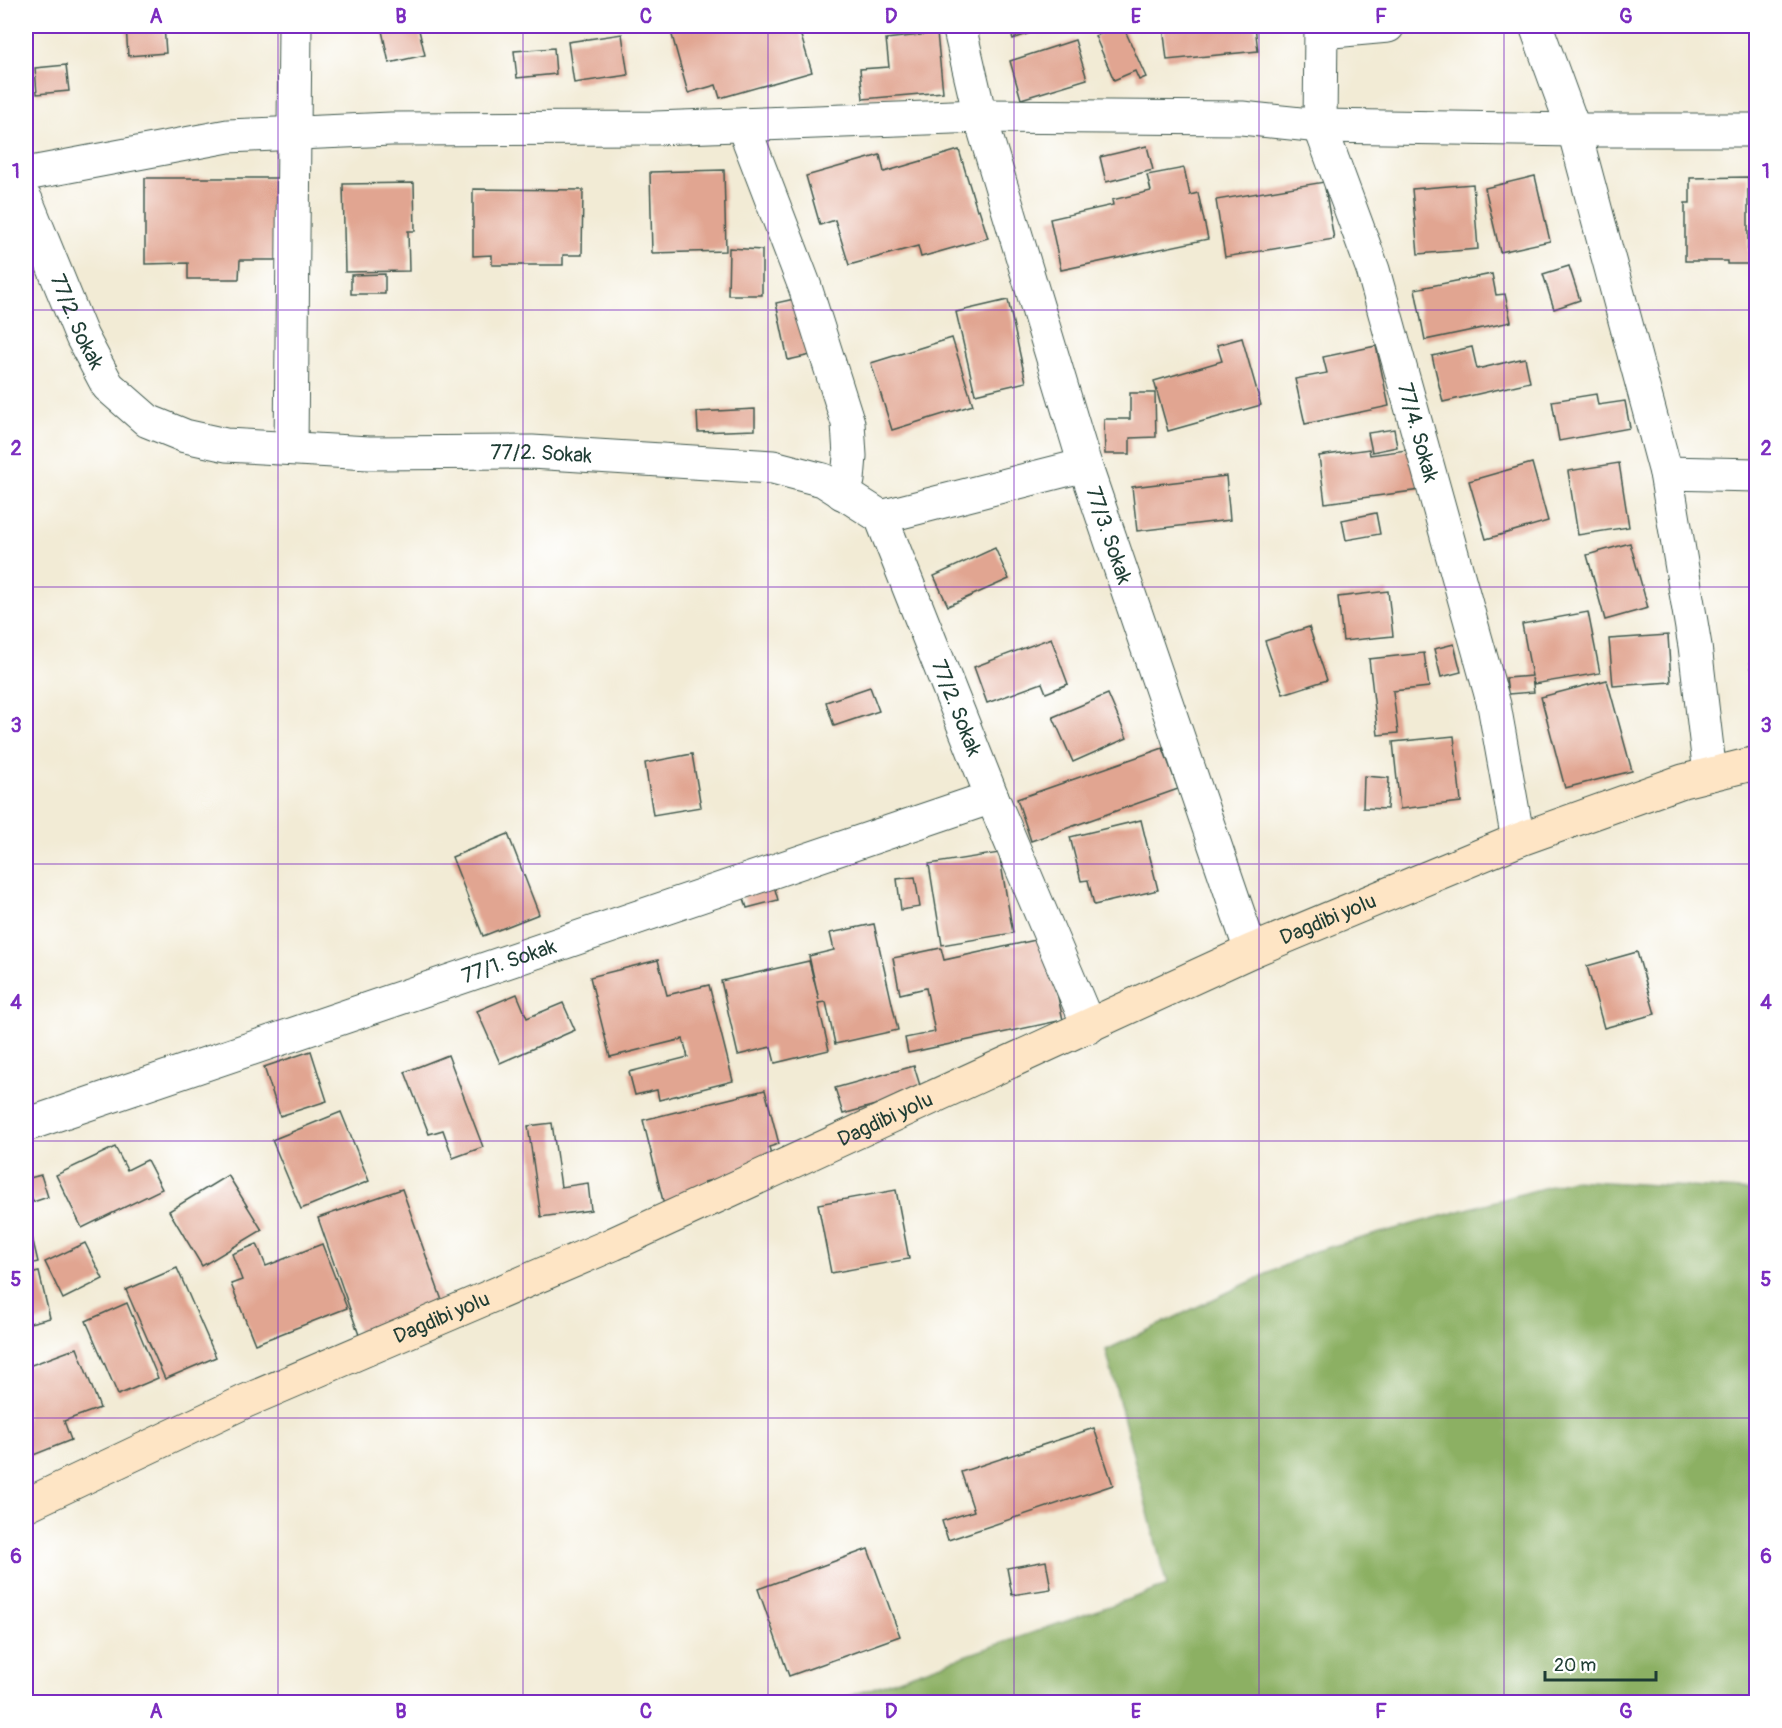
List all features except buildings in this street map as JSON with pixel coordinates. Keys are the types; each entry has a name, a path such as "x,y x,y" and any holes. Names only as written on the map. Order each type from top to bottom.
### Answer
{"street":[{"path":"291,448 295,26"},
{"name":"77/3. Sokak","path":"959,26 980,116 1085,465 1251,951"},
{"path":"1322,28 1388,26"},
{"path":"1536,26 1574,130 1666,473 1695,646 1710,774"},
{"name":"77/4. Sokak","path":"1322,28 1320,126 1373,270 1494,705 1518,840"},
{"path":"26,174 228,136 391,129 655,128 980,116 1242,118 1320,126 1756,130"},
{"path":"743,125 805,287 848,423 850,456 848,480 842,493"},
{"name":"77/2. Sokak","path":"26,200 82,337 108,386 148,420 185,436 226,445 369,453 532,452 773,467 823,480 881,517 992,797 1089,1027"},
{"path":"881,517 1085,465"},
{"path":"1666,473 1756,475"},
{"name":"Dagdibi yolu","path":"26,1505 246,1401 613,1244 1251,951 1518,840 1683,781 1756,763"},
{"name":"77/1. Sokak","path":"26,1125 992,797"}],"green space":[{"path":"1572,1180 1756,1191 1756,1702 832,1702 1167,1586 1106,1350 1315,1251"}]}
